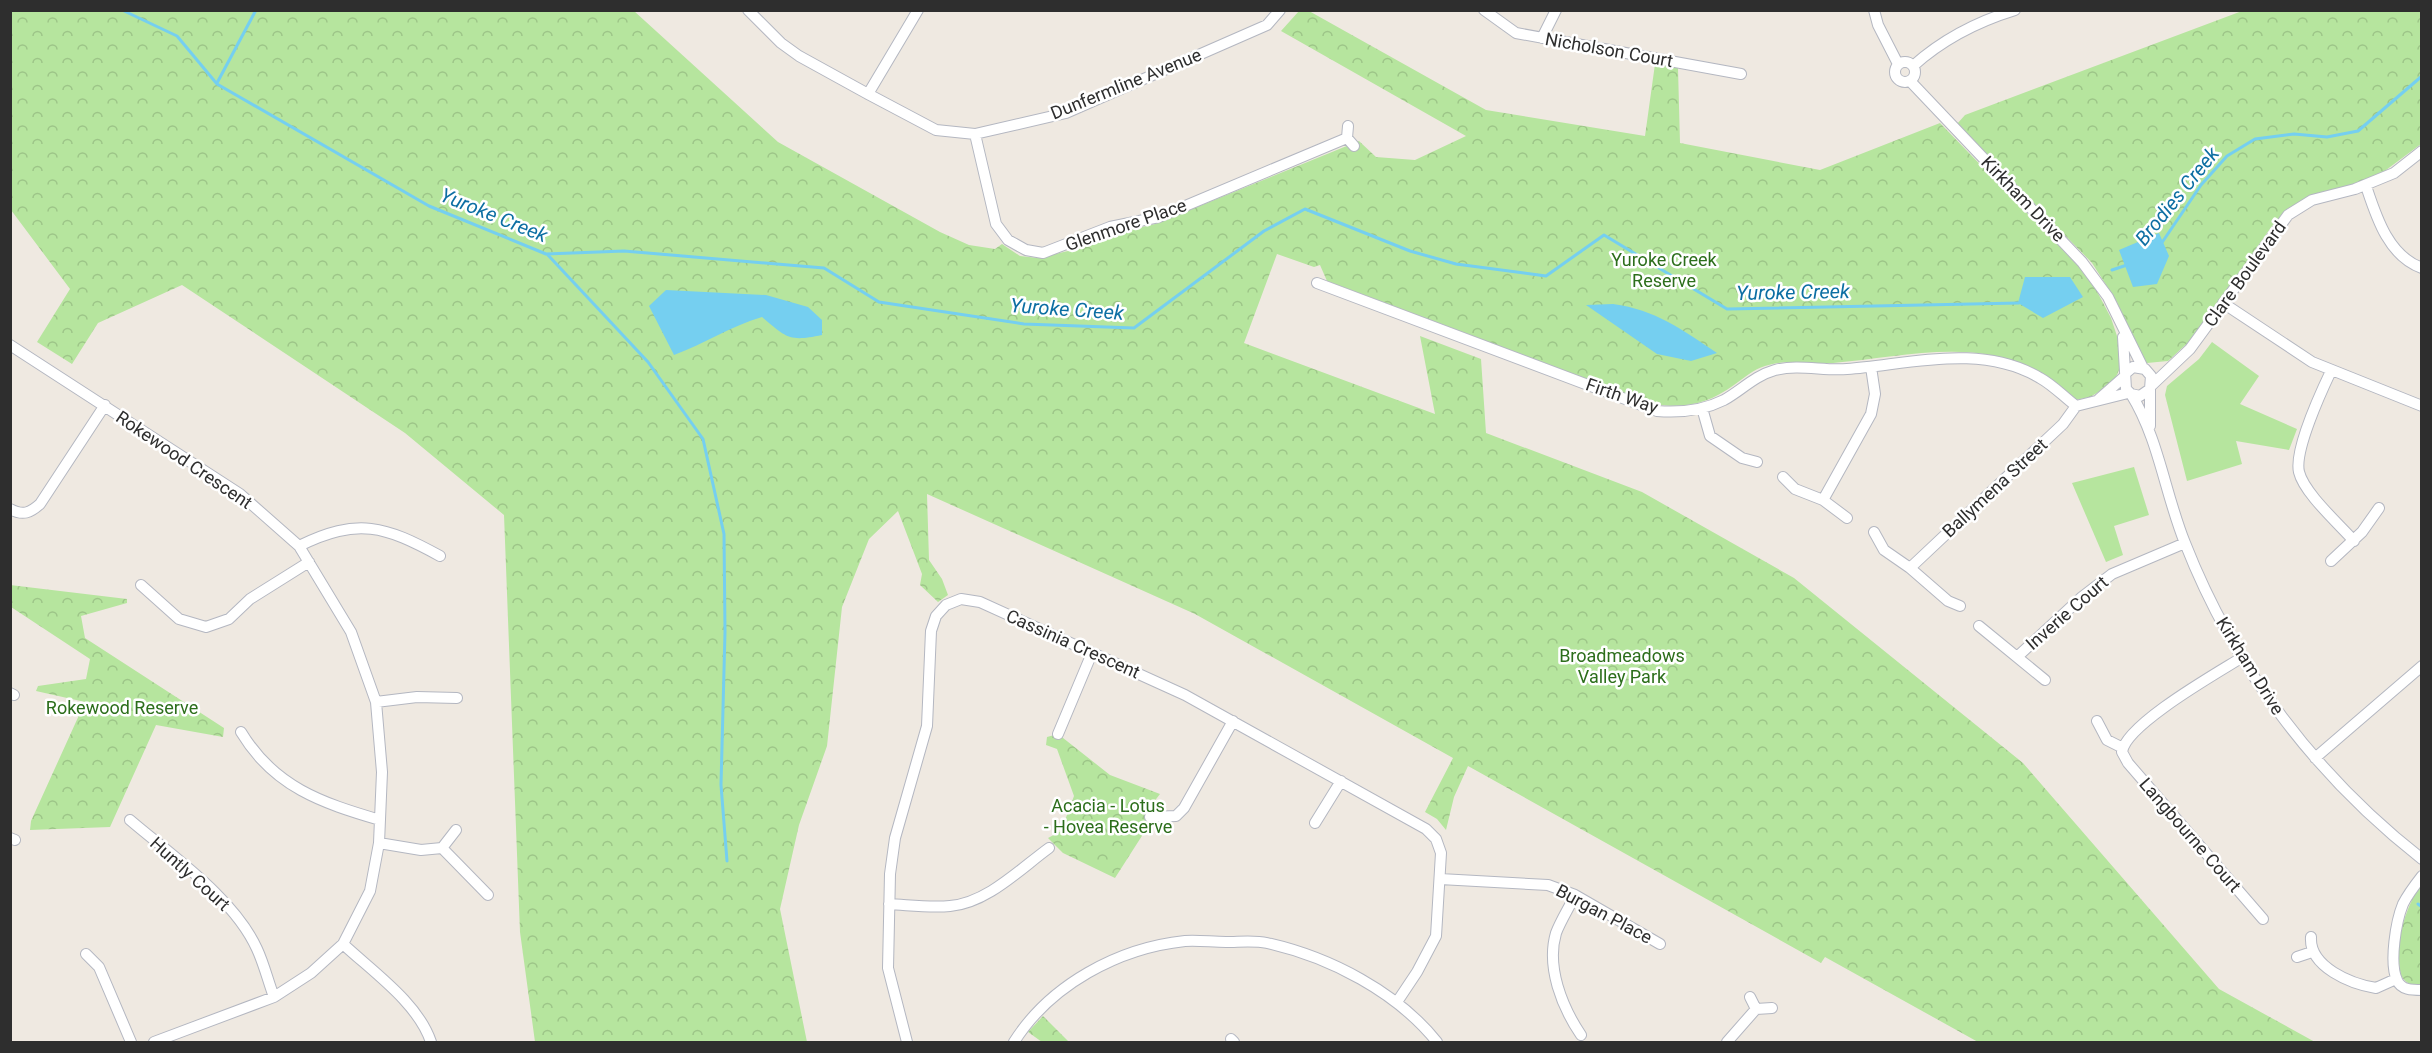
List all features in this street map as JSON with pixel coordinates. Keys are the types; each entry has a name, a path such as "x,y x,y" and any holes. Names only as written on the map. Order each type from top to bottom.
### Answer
{"street":[{"path":"868,94 918,10"},
{"name":"Dunfermline Avenue","path":"753,12 799,56 868,94 936,130 975,134 1066,112 1267,25 1280,10"},
{"name":"Nicholson Court","path":"1484,10 1516,33 1741,74"},
{"path":"1542,38 1556,10"},
{"path":"1874,10 1878,25 1898,64"},
{"path":"1913,66 1950,38 1981,22 2015,10"},
{"path":"1905,62 1913,66 1915,74 1910,81 1901,82 1897,79 1895,71 1898,64 1905,62"},
{"name":"Kirkham Drive","path":"1910,81 2082,262 2108,297 2144,368"},
{"name":"Glenmore Place","path":"975,134 996,224 1008,240 1026,250 1043,253 1110,227 1159,216 1350,137"},
{"name":"Clare Boulevard","path":"2151,387 2190,349 2288,215 2312,200 2366,186 2394,173 2421,151"},
{"path":"2366,186 2377,219 2389,241 2404,258 2421,268"},
{"name":"Firth Way","path":"1317,283 1657,411 1678,413 1702,408 1724,400 1757,376 1777,369 1831,370 1975,358 2010,365 2040,378 2076,406"},
{"path":"2223,303 2292,351 2331,371 2421,406"},
{"name":"Kirkham Drive","path":"2122,327 2125,375"},
{"name":"Rokewood Crescent","path":"10,345 240,494 299,546 351,633 375,702 382,772 380,843 370,891 343,944 311,973 274,998 154,1042"},
{"path":"2099,399 2133,368 2173,364"},
{"path":"1823,500 1871,414 1875,394 1871,367"},
{"path":"2076,406 2099,399 2130,394 2140,396 2151,387 2151,376 2144,368"},
{"path":"2331,371 2301,450 2299,472 2305,484 2354,541"},
{"path":"2125,375 2124,386 2130,394"},
{"name":"Kirkham Drive","path":"2151,387 2150,429 2161,473 2185,543 2212,604 2241,658 2285,721 2315,758 2361,807 2421,859"},
{"name":"Kirkham Drive","path":"2130,394 2150,429"},
{"path":"10,509 18,513 30,513 40,504 105,405"},
{"name":"Ballymena Street","path":"1910,568 2063,424 2076,406"},
{"path":"1702,408 1710,436 1742,458 1757,462"},
{"path":"1783,477 1795,489 1823,500 1847,518"},
{"path":"2331,561 2354,541 2379,508"},
{"path":"299,546 322,535 346,529 375,528 400,534 440,556"},
{"path":"1874,532 1884,550 1910,568 1948,602 1960,606"},
{"name":"Inverie Court","path":"2017,657 2082,597 2112,574 2185,543"},
{"path":"141,585 179,619 206,627 229,619 250,599 309,562"},
{"name":"Cassinia Crescent","path":"907,1042 888,968 889,904 895,838 927,726 931,632 936,616 946,605 961,599 980,602 1185,695 1341,781 1431,834 1441,853 1436,936 1417,972 1397,1002"},
{"name":"Inverie Court","path":"1979,626 2045,680"},
{"path":"1058,734 1092,652"},
{"path":"2123,748 2128,739 2172,701 2241,658"},
{"path":"2315,758 2421,666"},
{"path":"375,702 417,697 457,698"},
{"path":"1150,817 1176,816 1184,808 1233,721"},
{"name":"Langbourne Court","path":"2097,721 2107,740 2123,748 2123,756 2128,763 2263,919"},
{"path":"241,732 254,755 305,795 322,803 380,820"},
{"path":"1315,823 1341,781"},
{"name":"Huntly Court","path":"130,820 226,904 240,921 256,948 274,998"},
{"path":"380,843 420,850 442,848 456,830"},
{"path":"442,848 488,895"},
{"path":"889,904 950,906 968,902 983,896 1049,848"},
{"path":"2421,876 2406,899 2397,926 2397,979 2406,988 2421,990"},
{"name":"Burgan Place","path":"1440,879 1548,885 1575,895 1660,944"},
{"path":"1575,895 1557,931 1553,962 1570,1020 1581,1035"},
{"path":"2311,937 2312,952 2325,966 2372,988 2386,986 2397,979"},
{"path":"1014,1042 1044,1006 1062,990 1095,969 1152,947 1185,941 1264,942 1302,952 1344,970 1397,1002 1425,1027 1437,1042"},
{"path":"343,944 405,1002 426,1029 431,1042"},
{"path":"2297,957 2312,952"},
{"path":"86,954 99,968 131,1042"},
{"path":"1750,996 1756,1009"},
{"path":"1726,1042 1756,1009 1772,1008"}],"green space":[{"path":"11,10 634,11 778,142 940,232 969,245 995,249 1002,244 1020,256 1038,258 1068,251 1091,239 1155,224 1359,141 1376,157 1415,160 1466,136 1281,31 1299,11 1309,11 1486,110 1645,136 1655,64 1678,68 1680,143 1820,170 1940,123 2090,278 2111,318 2121,348 2122,362 2112,384 2090,397 2075,400 2037,371 2008,359 1983,354 1933,352 1833,363 1774,364 1757,369 1715,397 1696,404 1676,406 1653,404 1327,281 1320,265 1314,267 1277,254 1244,343 1435,414 1420,336 1481,359 1486,433 1642,492 1794,578 2023,763 2219,989 2315,1042 1978,1042 1825,957 1821,963 1468,766 1454,797 1446,830 1437,819 1425,812 1453,758 1195,614 927,494 929,560 942,579 948,595 938,602 920,585 922,574 898,511 869,539 842,607 827,746 799,825 780,909 807,1042 535,1042 520,932 504,515 405,433 182,285 98,323 72,364 37,342 70,289 11,210"},
{"path":"2242,11 2421,11 2421,144 2382,173 2344,188 2311,196 2290,208 2272,226 2193,338 2168,361 2147,363 2135,348 2117,302 2092,263 1957,124 1965,115"},
{"path":"2212,342 2259,376 2240,404 2297,429 2289,450 2236,441 2242,464 2187,481 2165,395 2167,386 2199,359"},
{"path":"2134,467 2149,515 2114,526 2123,555 2106,562 2072,483"},
{"name":"Rokewood Reserve","path":"10,585 127,599 127,603 81,616 85,638 224,728 223,737 156,725 110,827 30,830 31,821 85,702 36,691 38,686 86,679 90,659 11,607"},
{"name":"Acacia - Lotus - Hovea Reserve","path":"1058,734 1110,775 1160,794 1150,807 1147,828 1115,878 1063,853 1048,838 1061,831 1074,796 1057,749 1046,745 1047,737"},
{"path":"2421,883 2421,986 2415,986 2401,976 2399,951 2405,916"},
{"path":"1043,1016 1069,1042 1042,1042 1028,1032"}],"water":[{"path":"2159,233 2169,256 2157,284 2133,287 2119,250"},
{"path":"2025,277 2070,277 2083,297 2043,318 2018,303"},
{"path":"666,290 766,295 808,307 822,320 822,335 795,338 783,334 762,317 674,355 649,306"},
{"path":"1613,304 1655,316 1717,353 1691,361 1657,354 1586,305"}],"waterway":[{"name":"Yuroke Creek","path":"122,10 177,36 217,84 429,206 546,254 624,251 824,268 879,302 1024,324 1134,328 1264,231 1305,209 1410,251 1456,264 1546,276 1604,235 1727,309 2019,303"},
{"path":"217,83 256,10"},
{"name":"Brodies Creek","path":"2161,244 2201,185 2227,156 2255,139 2294,134 2327,137 2358,131 2422,76"},
{"path":"547,254 648,362 703,439 724,534 725,632 721,785 727,861"},
{"name":"Brodies Creek","path":"2112,270 2127,265"},
{"path":"2418,904 2422,907"}],"park label":[{"name":"Yuroke Creek Reserve","path":"1664,270"},
{"name":"Broadmeadows Valley Park","path":"1622,666"}]}
